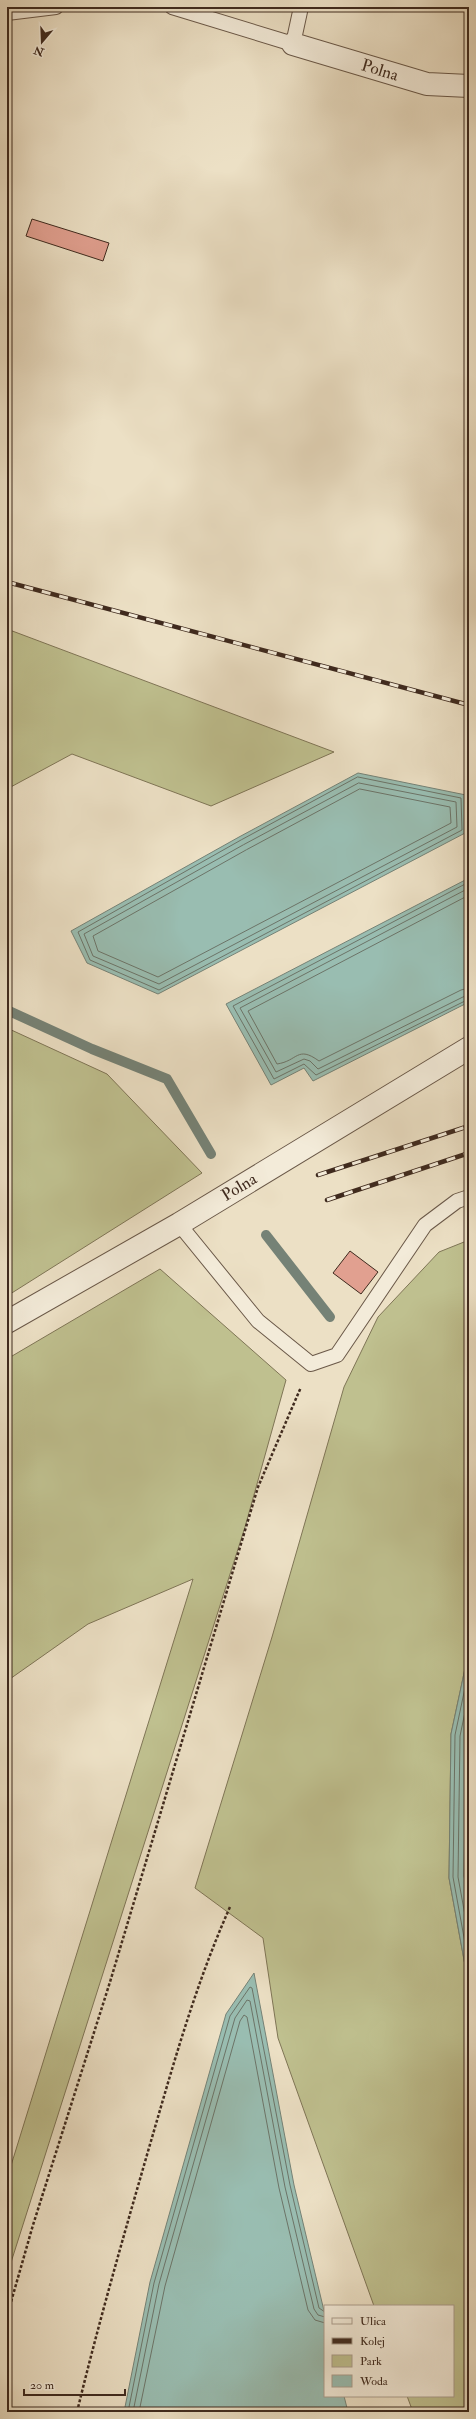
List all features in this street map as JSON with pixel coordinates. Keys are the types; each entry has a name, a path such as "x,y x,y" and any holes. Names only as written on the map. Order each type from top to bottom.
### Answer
{"street":[{"name":"Polna","path":"293,44 427,84 469,86"},
{"name":"Polna","path":"7,1322 180,1224 469,1048"}],"lane":[{"path":"7,13 56,7"},
{"path":"172,7 293,44 301,7"},
{"path":"180,1224 258,1321 311,1364 337,1355 425,1225 457,1201 469,1197"}],"path":[{"path":"7,2316 33,2224 113,1975 258,1487 311,1364"},
{"path":"77,2412 100,2318 188,2013 212,1947 230,1907"}],"green space":[{"path":"7,629 334,752 211,806 72,754 7,789"},
{"path":"7,1028 107,1074 202,1173 7,1296"},
{"path":"469,1240 469,1650 451,1734 449,1878 469,1987 469,2412 413,2412 407,2397 454,2397 454,2305 374,2305 278,2038 263,1938 195,1888 272,1637 344,1387 378,1317 439,1252"},
{"path":"160,1269 286,1380 245,1527 7,2275 7,2171 9,2172 193,1579 88,1624 7,1681 7,1359"}],"water":[{"path":"358,773 466,795 467,832 158,994 87,963 71,931 239,837"},
{"path":"469,878 469,1002 313,1081 304,1068 271,1085 226,1004"},
{"path":"469,1650 469,1987 449,1878 451,1734"},
{"path":"254,1973 294,2185 324,2311 324,2397 344,2397 348,2412 124,2412 150,2282 226,2014"}],"building":[{"path":"32,219 109,243 103,261 26,236"},
{"path":"350,1251 378,1272 361,1294 333,1273"}],"waterway":[{"path":"7,1010 92,1049 167,1079 211,1154"},
{"path":"266,1235 330,1317"}],"railway":[{"path":"7,582 469,705"},
{"path":"318,1175 469,1126"},
{"path":"327,1200 469,1153"}]}
